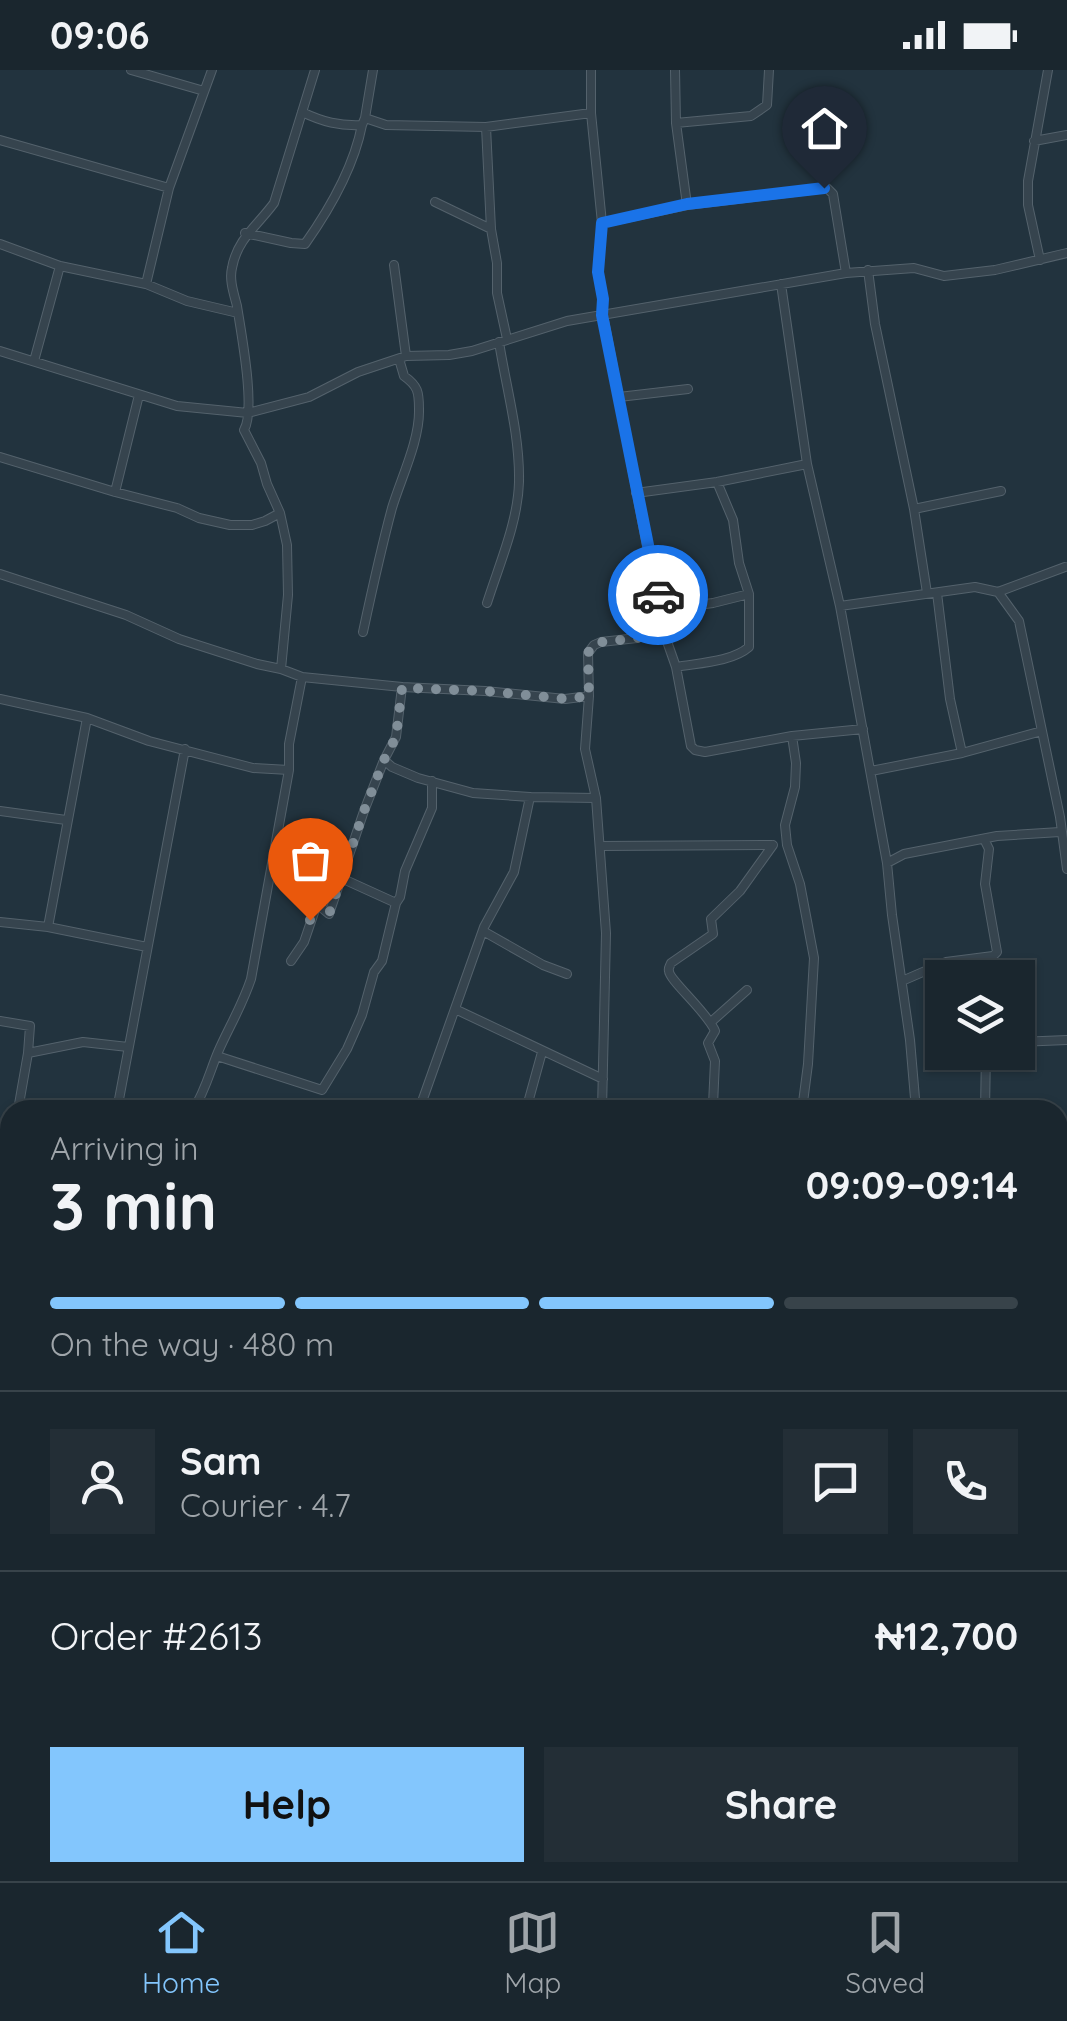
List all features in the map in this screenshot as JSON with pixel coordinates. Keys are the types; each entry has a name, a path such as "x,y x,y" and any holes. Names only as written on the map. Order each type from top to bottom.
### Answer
{"street":[{"path":"131,70 204,90"},
{"path":"146,284 161,213 212,70"},
{"path":"282,668 288,544 261,463 244,430 250,420 245,361 230,273 245,234 274,203 315,70"},
{"path":"245,234 305,244 352,161 373,70"},
{"path":"591,70 591,113 602,223 598,272 602,315 663,630 676,667 691,746 705,752 792,736 862,729"},
{"path":"676,70 676,123 687,204"},
{"path":"676,123 758,113 767,105 769,70"},
{"path":"1040,260 1028,205 1028,181 1048,70"},
{"path":"302,112 324,122 486,127 591,113"},
{"path":"486,127 491,229 519,483 487,603"},
{"path":"1034,141 1067,135"},
{"path":"0,140 169,188"},
{"path":"602,223 687,204 827,188 834,194 846,272"},
{"path":"434,202 491,229"},
{"path":"0,244 60,266 146,284 187,301 238,313"},
{"path":"0,351 176,406 248,413 310,397 358,372 402,357 472,351 602,315 846,272 914,268 944,276 996,270 1067,253"},
{"path":"363,632 420,410 417,386 404,376 394,265"},
{"path":"34,362 60,266"},
{"path":"868,270 875,324 962,753"},
{"path":"782,284 808,464 840,606 887,863 915,1100"},
{"path":"619,398 688,389"},
{"path":"115,492 139,395"},
{"path":"0,457 230,525 252,525 280,513"},
{"path":"636,493 808,464"},
{"path":"676,667 748,650 748,594 733,520 717,482"},
{"path":"914,509 1001,491"},
{"path":"840,606 975,587 998,592 1065,567"},
{"path":"0,574 126,616 180,639 302,677 566,699 589,696"},
{"path":"998,592 1019,620 1067,869"},
{"path":"661,610 748,594"},
{"path":"602,1100 606,933 596,798 585,749 588,653 594,644 663,630"},
{"path":"200,1100 251,980 302,677"},
{"path":"291,961 304,942 317,904 329,914 384,760 396,737 402,688"},
{"path":"0,699 87,718 149,741 253,768 288,770"},
{"path":"48,927 87,718"},
{"path":"842,730 860,718"},
{"path":"871,771 1042,732"},
{"path":"792,736 795,787 786,826 787,845 800,884 814,958 803,1100"},
{"path":"118,1100 184,749"},
{"path":"384,760 392,767 473,793 596,798"},
{"path":"216,1056 322,1090 347,1049 374,972 382,962 405,871 432,808 432,781"},
{"path":"423,1100 483,930 514,872 530,797"},
{"path":"0,811 66,820"},
{"path":"887,863 904,854 997,836 1064,838"},
{"path":"902,981 946,962 993,956 997,952 985,884 989,849 984,839"},
{"path":"713,1100 715,1061 708,1043 715,1031 671,977 669,967 713,934 711,918 740,891 773,845"},
{"path":"600,846 787,845"},
{"path":"340,878 396,903"},
{"path":"0,922 48,927 147,947"},
{"path":"483,930 567,974"},
{"path":"711,1022 747,990"},
{"path":"455,1009 603,1078"},
{"path":"0,1022 30,1026 20,1100"},
{"path":"1035,1041 1067,1040"},
{"path":"28,1053 83,1042 128,1048"},
{"path":"529,1100 542,1052"},
{"path":"984,1100 985,1070"}],"way so far":[{"path":"310,920 317,904 329,914 364,811 396,737 402,688 566,699 589,696 590,648 663,630 658,595"}],"route":[{"path":"658,595 602,315 598,272 602,223 687,204 824,188"}]}
